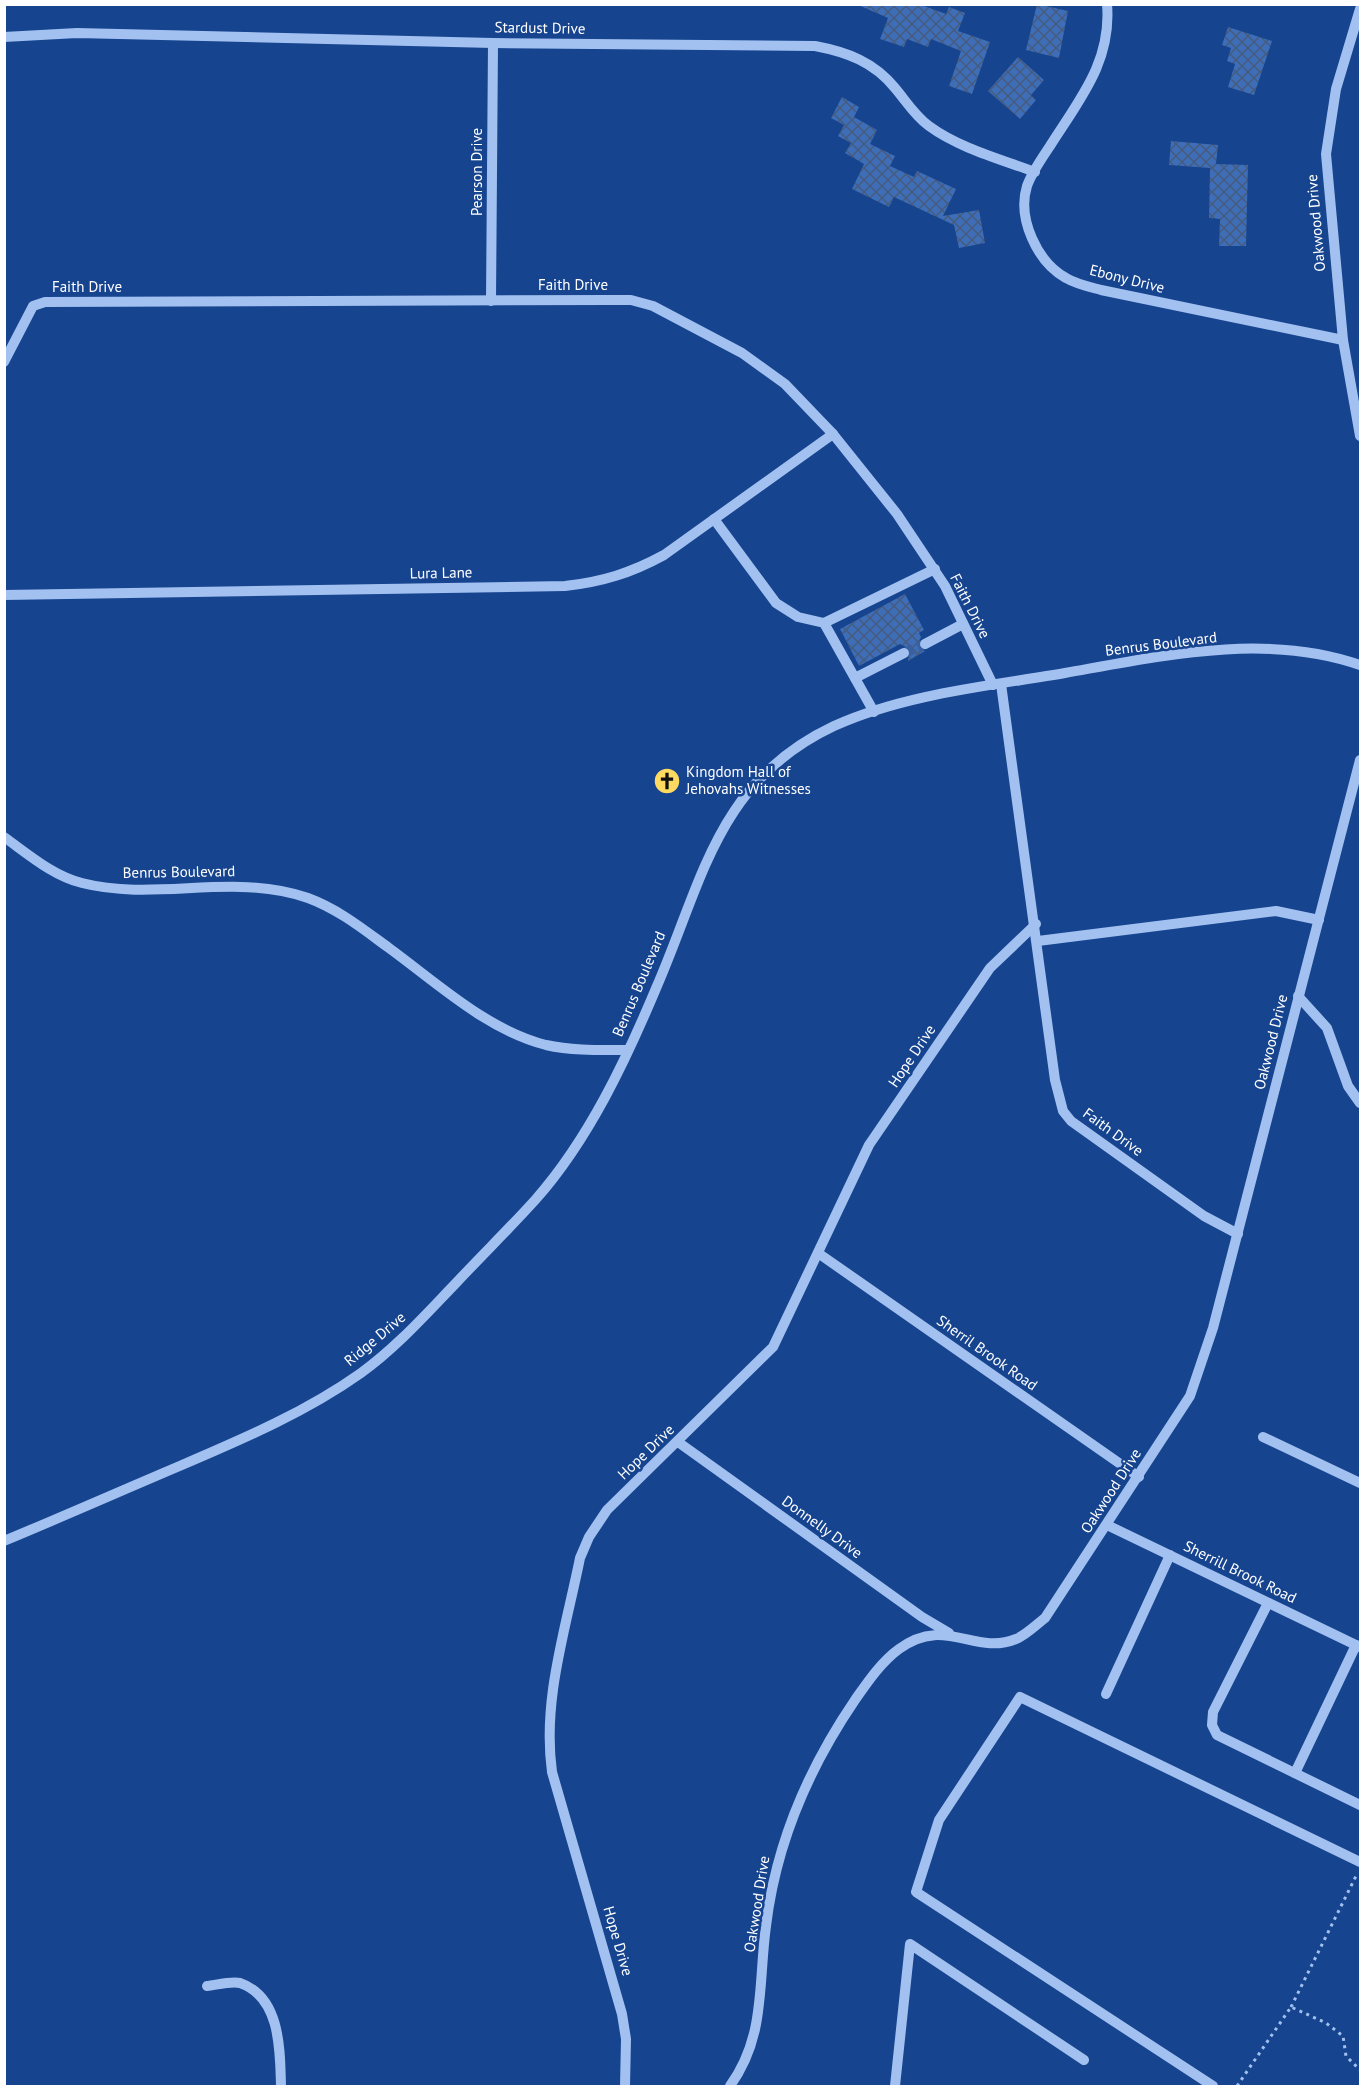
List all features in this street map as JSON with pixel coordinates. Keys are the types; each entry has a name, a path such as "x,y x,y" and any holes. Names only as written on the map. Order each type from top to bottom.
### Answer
{"street":[{"name":"Ebony Drive","path":"1107,4 1107,40 1101,59 1085,92 1028,186 1025,202 1029,229 1040,253 1066,278 1101,290 1343,340"},
{"name":"Oakwood Drive","path":"1360,9 1336,89 1326,154 1343,340 1360,435"},
{"name":"Stardust Drive","path":"4,37 77,33 494,43 815,46 844,51 870,64 894,86 917,116 943,135 1035,172"},
{"name":"Pearson Drive","path":"491,301 494,43"},
{"name":"Faith Drive","path":"4,362 33,306 45,302 631,300 653,306 713,337 769,370 786,384 833,434 897,514 934,569 997,685 1036,924 1055,1080 1063,1111 1071,1121 1204,1216 1238,1234"},
{"name":"Lura Lane","path":"4,595 565,586 598,582 635,571 664,555 833,434"},
{"path":"714,519 776,603 798,617 825,623 934,569"},
{"path":"825,623 874,712"},
{"path":"925,644 963,624"},
{"name":"Benrus Boulevard","path":"4,837 46,867 82,883 122,889 241,886 264,888 307,898 347,917 503,1028 547,1045 587,1050 628,1050 659,982 697,879 736,806 758,780 790,753 833,727 874,712 997,685 1160,656 1219,651 1296,652 1345,660 1360,666"},
{"path":"855,678 904,653"},
{"name":"Oakwood Drive","path":"730,2086 745,2066 754,2041 765,1926 775,1870 787,1830 808,1778 832,1733 855,1700 897,1650 917,1637 951,1634 987,1643 1017,1639 1046,1618 1190,1396 1199,1373 1238,1234 1360,760"},
{"path":"1038,941 1276,911 1319,920"},
{"name":"Hope Drive","path":"625,2086 626,2039 622,2014 552,1772 548,1728 551,1698 580,1558 589,1537 607,1510 772,1347 869,1145 990,968 1036,924"},
{"path":"1298,996 1328,1028 1348,1086 1360,1103"},
{"name":"Ridge Drive","path":"4,1541 269,1428 364,1371 412,1328 536,1199 566,1162 594,1116 628,1050"},
{"name":"Sherril Brook Road","path":"818,1253 1139,1477"},
{"path":"1263,1437 1360,1483"},
{"name":"Donnelly Drive","path":"678,1442 922,1617 951,1634"},
{"name":"Sherrill Brook Road","path":"1107,1525 1358,1646"},
{"path":"1106,1694 1170,1555"},
{"path":"1268,1603 1213,1712 1212,1725 1217,1735 1360,1805"},
{"path":"1295,1773 1358,1646"},
{"path":"1213,2086 916,1892 939,1820 1020,1697 1360,1864"},
{"path":"895,2086 910,1944 1084,2060"},
{"path":"207,1986 238,1982 257,1992 270,2009 280,2054 281,2086"}],"path":[{"path":"1237,2086 1291,2007 1360,1864"},
{"path":"1291,2007 1326,2023 1343,2036 1346,2056 1360,2070"}],"building":[{"path":"856,4 919,4 946,14 949,7 965,13 958,31 990,42 972,94 949,86 961,51 931,39 928,47 907,39 904,47 880,39 888,18"},
{"path":"1037,4 1068,11 1059,58 1026,50"},
{"path":"1228,27 1272,41 1254,95 1228,87 1235,64 1227,61 1231,48 1222,45"},
{"path":"1018,57 1044,80 1031,95 1036,100 1020,119 988,91"},
{"path":"842,97 859,107 854,117 877,130 870,144 895,156 890,166 914,177 917,171 956,189 943,216 979,210 985,243 959,248 954,225 894,197 889,207 852,189 864,164 845,153 851,143 838,136 844,125 831,118"},
{"path":"1171,141 1218,145 1216,164 1248,165 1246,246 1219,246 1220,219 1209,218 1210,168 1169,165"},
{"path":"905,594 924,630 919,633 921,637 918,644 921,650 925,651 908,661 910,649 900,644 859,666 840,629"}],"tunnel":[{"path":"904,653 925,644"}],"place":[{"name":"Kingdom Hall of Jehovahs Witnesses","path":"667,781"}]}
